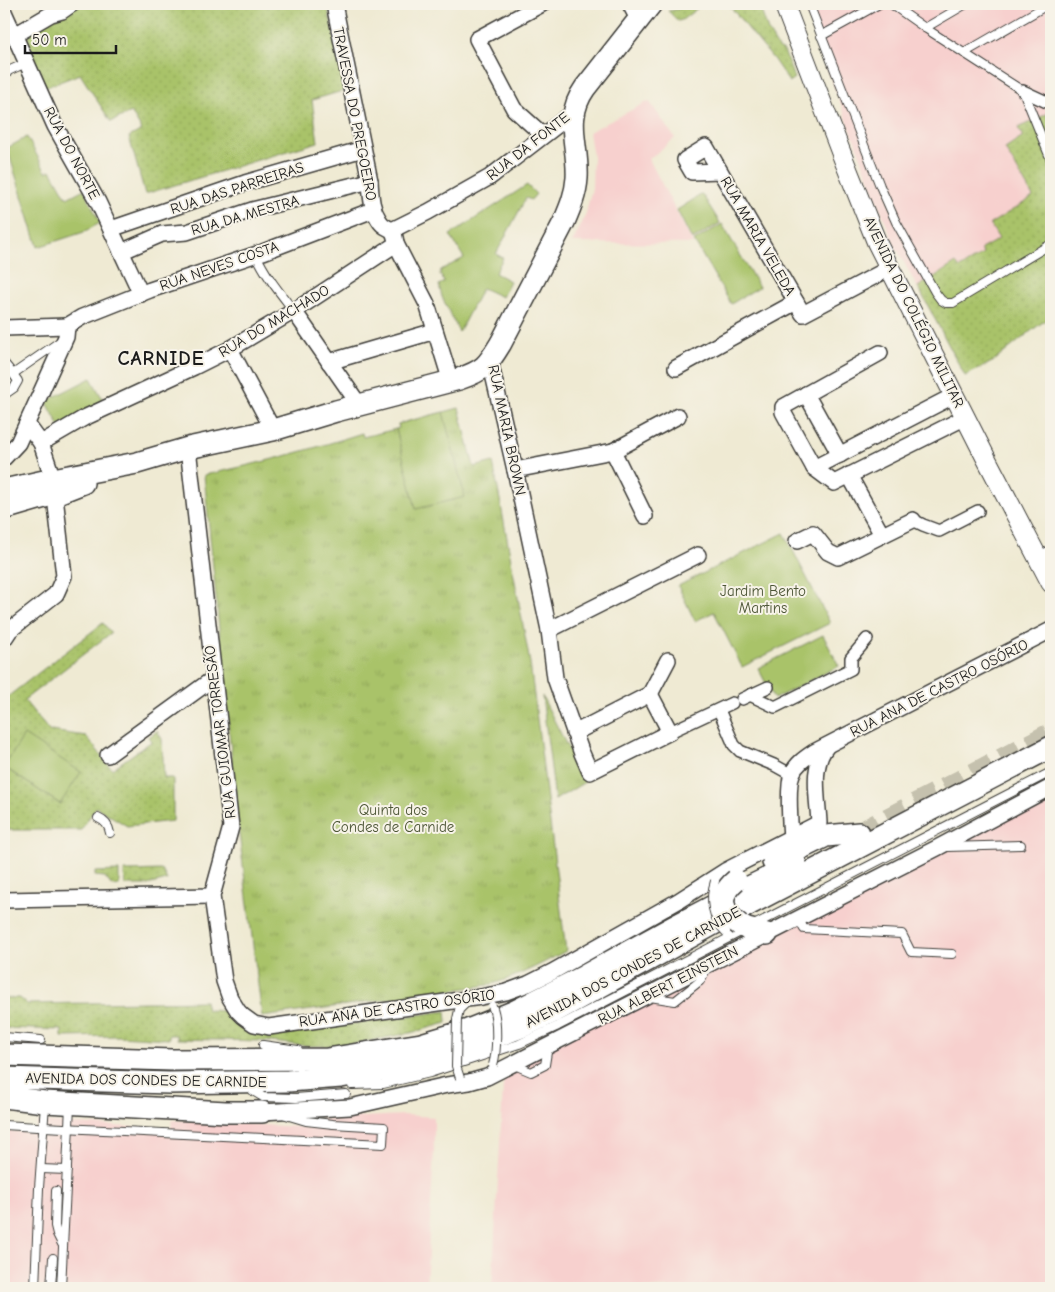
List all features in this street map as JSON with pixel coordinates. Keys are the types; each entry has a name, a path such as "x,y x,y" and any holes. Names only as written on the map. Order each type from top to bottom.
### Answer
{"main road":[{"name":"RUA DA FONTE","path":"573,113 584,88 640,9"},
{"name":"RUA MARIA BROWN","path":"490,361 521,305 572,204 577,176 573,113"},
{"path":"4,509 54,486 188,448 272,430 336,411 459,380 484,368 490,361"},
{"path":"4,490 54,486"},
{"name":"AVENIDA DOS CONDES DE CARNIDE","path":"4,1078 246,1087 378,1072 467,1048 554,1012 750,904 1051,748"},
{"name":"AVENIDA DOS CONDES DE CARNIDE","path":"4,1055 172,1060 327,1059 421,1044 468,1030 513,1012 744,890 859,833 826,836 726,877"},
{"path":"726,877 728,887 723,904 743,933"},
{"path":"169,1083 242,1108 268,1112"},
{"path":"4,1098 226,1112 268,1112"}],"street":[{"path":"15,35 72,4"},
{"name":"TRAVESSA DO PREGOEIRO","path":"334,4 370,181 387,228"},
{"path":"542,4 477,39 514,109 543,135"},
{"name":"AVENIDA DO COLÉGIO MILITAR","path":"784,4 877,243 966,417 1045,557 1051,583"},
{"name":"RUA DO NORTE","path":"4,12 56,126 95,203 111,229 142,294"},
{"path":"1023,92 1051,104"},
{"name":"RUA DA FONTE","path":"387,228 428,212 490,177 573,113"},
{"name":"RUA DAS PARREIRAS","path":"111,229 245,184 363,149"},
{"name":"RUA MARIA VELEDA","path":"720,171 803,314 890,268"},
{"name":"RUA DA MESTRA","path":"121,252 162,234 187,232 252,210 370,181"},
{"path":"156,214 162,234"},
{"path":"387,228 427,304 448,372"},
{"name":"RUA NEVES COSTA","path":"67,332 82,317 150,290 256,254 387,228"},
{"name":"RUA DO MACHADO","path":"41,443 84,418 230,349 294,311 387,228"},
{"name":"RUA MARIA VELEDA","path":"676,368 796,302"},
{"path":"294,311 360,406"},
{"path":"4,328 67,332 18,444 4,458"},
{"path":"329,362 435,331"},
{"path":"230,349 272,430"},
{"path":"880,353 782,407 782,412 814,468 834,483 966,417"},
{"name":"RUA MARIA BROWN","path":"490,361 550,630 555,678 590,772 670,732"},
{"path":"806,394 840,455"},
{"path":"814,468 955,395"},
{"path":"515,470 612,451 678,416"},
{"path":"6,632 56,594 64,576 54,486 41,443 27,424"},
{"name":"RUA GUIOMAR TORRESÃO","path":"188,448 231,827 212,896"},
{"path":"612,451 645,516"},
{"path":"849,475 882,535"},
{"path":"798,541 813,533 828,552 838,557 914,520 939,531 978,511"},
{"path":"550,630 698,555"},
{"name":"RUA ANA DE CASTRO OSÓRIO","path":"792,775 805,758 1051,630"},
{"path":"741,699 776,707 850,670 851,658 867,639"},
{"path":"574,733 650,694 668,660"},
{"path":"108,755 214,678"},
{"path":"650,694 670,732 768,686"},
{"path":"719,710 734,745 740,751 774,765 792,775 790,788 791,838"},
{"name":"RUA ANA DE CASTRO OSÓRIO","path":"212,896 224,981 234,1005 243,1016 254,1024 269,1027 481,1001 528,984 552,972 678,901 726,877 819,823 816,766 820,755 827,746"},
{"name":"RUA ALBERT EINSTEIN","path":"268,1112 350,1107 447,1085 512,1064 709,964 743,933 798,918 937,848 1051,787"},
{"path":"4,900 212,896"}],"lane":[{"path":"810,4 880,186 896,222 923,272 941,300 946,303 953,303 1051,244"},
{"path":"821,36 879,4"},
{"path":"891,4 1023,92 1051,160"},
{"path":"925,28 966,4"},
{"path":"964,53 1049,4"},
{"path":"4,79 8,71 26,63"},
{"path":"256,254 268,278 294,311"},
{"path":"14,374 67,332"},
{"path":"4,363 18,381 14,388 4,395"},
{"path":"340,1086 383,1084 430,1073 519,1044 743,933 1051,772"},
{"path":"98,818 105,822 110,833"},
{"path":"937,848 1022,846"},
{"path":"798,918 804,929 902,934 911,952 952,954"},
{"path":"461,1081 456,1066 457,1019 459,1010 481,1001 496,1016 495,1053 490,1071"},
{"path":"4,1038 41,1040"},
{"path":"263,1045 314,1052 350,1049 372,1052"},
{"path":"246,1087 303,1090 321,1088"},
{"path":"246,1087 263,1097 296,1098 346,1094"},
{"path":"35,1288 41,1169 40,1127 45,1102"},
{"path":"61,1288 71,1103"},
{"path":"4,1125 383,1147 384,1126 306,1122 268,1112"},
{"path":"41,1169 67,1170"},
{"path":"56,1191 55,1226 63,1246"},
{"path":"51,1288 53,1258"}],"shaded area":[{"path":"803,4 1051,4 1051,316 994,361 965,376 893,242"},
{"path":"649,101 675,138 649,159 693,244 572,243 586,213 592,188 593,157 589,132"},
{"path":"1051,789 1051,1288 492,1288 504,1070"},
{"path":"405,1115 434,1117 434,1152 426,1288 4,1288 4,1131 36,1132 37,1122 171,1129 172,1120 319,1128 320,1119"}],"green space":[{"path":"78,4 327,4 346,90 312,100 318,142 145,194 129,137 142,130 131,112 111,122 80,74 44,88 19,38"},
{"path":"686,4 703,4 678,21 668,11 679,9"},
{"path":"728,4 759,4 768,31 779,49 784,51 794,78 789,82 774,60"},
{"path":"1051,112 1051,316 994,361 965,376 918,287 956,263 960,268 983,254 981,249 999,239 990,224 1033,197 1005,149 1023,137 1018,128"},
{"path":"27,137 46,172 51,170 67,198 84,189 100,223 84,232 38,247 7,148"},
{"path":"527,185 536,194 531,200 526,198 496,254 503,258 495,273 510,281 502,297 482,288 459,332 442,297 439,285 444,282 440,274 441,270 464,258 450,235"},
{"path":"702,194 720,223 692,240 677,210"},
{"path":"722,224 759,287 731,304 694,241"},
{"path":"91,378 105,403 60,427 46,401"},
{"name":"Quinta dos Condes de Carnide","path":"459,408 474,467 493,462 530,663 566,951 518,975 488,985 262,1017 239,833 204,475 284,456 362,433 363,437 396,429 399,428 398,424"},
{"path":"443,412 465,497 416,509 396,429 399,428 398,424"},
{"name":"Jardim Bento Martins","path":"784,533 830,623 742,667 714,612 695,621 678,586"},
{"path":"103,623 111,633 24,700 50,732 86,736 112,769 152,741 149,737 157,731 162,739 164,778 173,778 173,821 127,826 96,807 81,830 4,830 4,767 60,804 4,766 4,705 8,702 6,698"},
{"path":"823,635 839,666 774,699 758,668"},
{"path":"542,696 585,782 555,800"},
{"path":"24,735 81,772 60,804 4,767"},
{"path":"162,870 167,880 147,885 125,885 124,871"},
{"path":"119,871 119,885 112,886 105,877 95,876 95,872"},
{"path":"4,998 20,998 27,1004 205,1001 207,1010 226,1011 232,1022 240,1028 255,1034 265,1035 446,1011 447,1023 410,1033 343,1046 307,1046 263,1041 177,1039 177,1035 169,1035 169,1039 119,1036 62,1037 62,1030 4,1028"}],"tunnel":[{"path":"859,833 1051,733"}],"district":[{"name":"CARNIDE","path":"161,358"}]}
